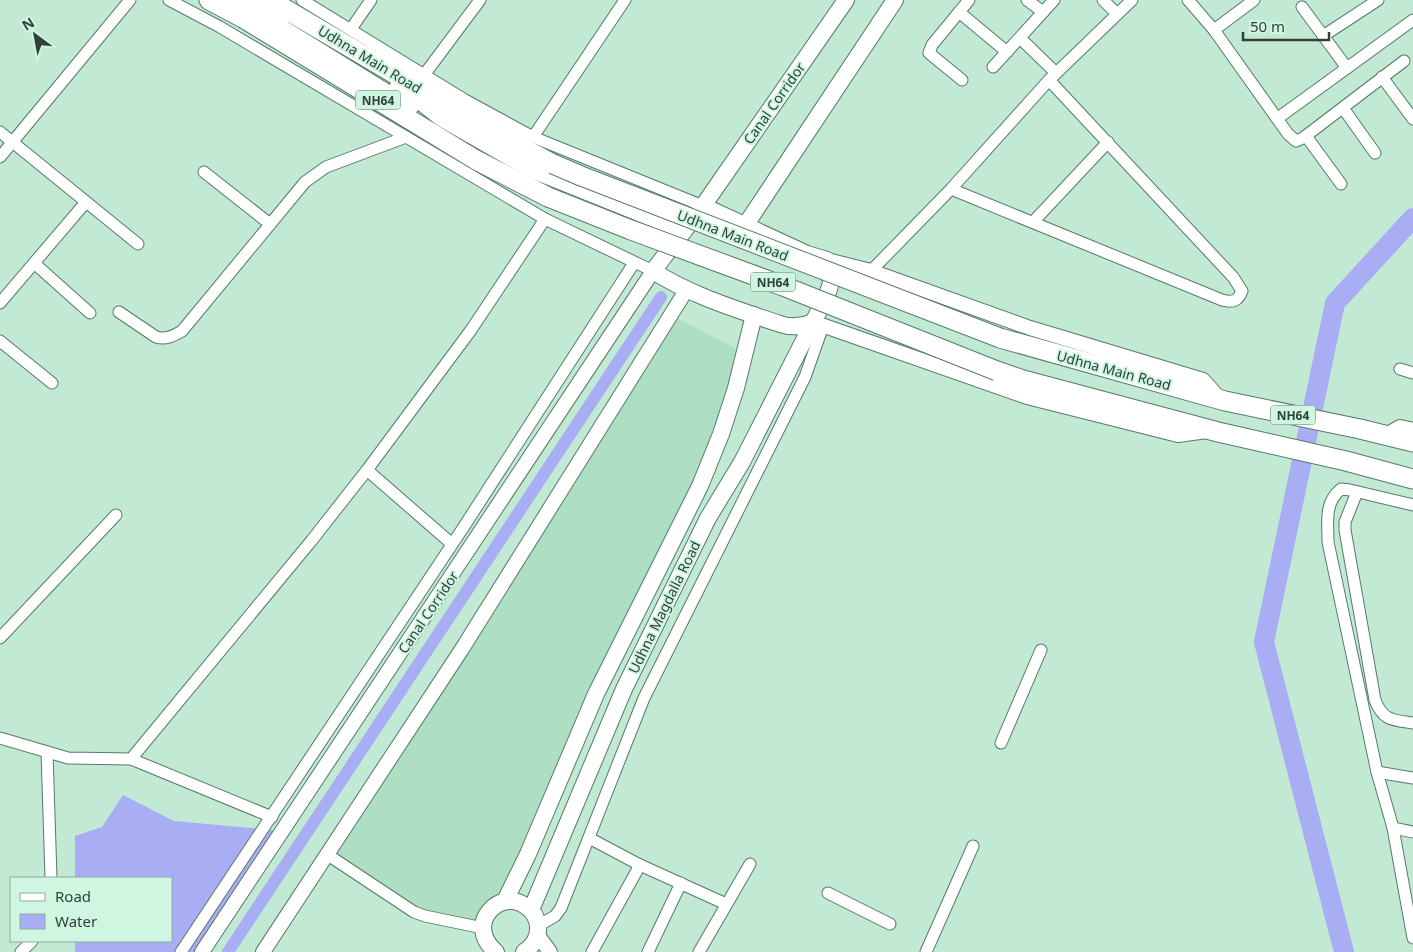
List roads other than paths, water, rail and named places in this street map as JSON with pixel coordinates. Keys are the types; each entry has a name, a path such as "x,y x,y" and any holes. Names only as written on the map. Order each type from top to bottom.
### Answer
{"highway":[{"name":"NH64","path":"209,0 243,18 476,160 548,197 1023,380 1216,431 1346,461 1413,479"},
{"name":"Udhna Main Road","path":"275,1 488,129 553,164 590,180 1000,338 1223,400"},
{"name":"NH64","path":"1223,400 1413,442"}],"main road":[{"path":"234,0 404,103 441,118"},
{"path":"252,0 339,49 412,95 441,118 503,155 530,169 684,231"},
{"name":"Canal Corridor","path":"653,271 703,206 846,0"},
{"path":"745,226 895,0"},
{"path":"703,206 807,254 826,260"},
{"name":"Udhna Magdalla Road","path":"531,910 624,690 708,518 742,462 818,321 831,283 826,260"},
{"path":"653,271 687,289 789,327 798,327 818,321"},
{"path":"505,901 528,854 596,694 703,479 721,434 736,388 754,315"},
{"path":"496,952 481,939 484,919 496,904 505,901 515,901 524,904 536,918 537,930 534,942 524,952"}],"street":[{"path":"0,157 130,0"},
{"path":"169,0 220,27 545,218 653,271"},
{"path":"302,0 465,100 533,137 703,206"},
{"path":"350,29 371,0"},
{"path":"424,75 480,0"},
{"path":"533,137 625,0"},
{"path":"962,80 929,53 932,45 969,0"},
{"path":"1027,0 1043,12"},
{"path":"993,67 1054,0"},
{"path":"1103,0 1117,14"},
{"path":"871,271 951,189 1053,76 1132,0"},
{"path":"1188,0 1214,30 1288,134 1296,141 1300,141 1404,61"},
{"path":"1214,30 1254,0"},
{"path":"1323,36 1378,0"},
{"path":"1302,7 1346,68"},
{"path":"959,12 1006,52"},
{"path":"1278,118 1413,20"},
{"path":"951,189 1222,300 1235,302 1240,297 1242,291 1233,278 1108,142 1020,38"},
{"path":"1382,77 1413,119"},
{"path":"1343,108 1375,153"},
{"path":"0,132 138,244"},
{"path":"1306,136 1341,184"},
{"path":"119,312 162,339 182,331 305,182 326,167 406,137"},
{"path":"1032,222 1108,142"},
{"path":"204,172 270,224"},
{"path":"0,303 86,202"},
{"path":"131,759 312,540 367,470 471,330 545,218"},
{"path":"826,260 871,271 1030,328 1203,380 1223,400"},
{"path":"34,263 90,314"},
{"path":"181,952 452,544 634,263"},
{"name":"Canal Corridor","path":"202,952 653,271"},
{"path":"264,952 462,649 687,289"},
{"path":"550,952 537,930 555,916 561,908 644,698 805,377 818,321 1027,396 1178,435 1216,431"},
{"path":"0,341 52,383"},
{"path":"1400,369 1413,373"},
{"path":"1386,435 1400,427 1413,430"},
{"path":"367,470 452,544"},
{"path":"1413,505 1341,489 1333,496 1328,512 1328,542 1377,772 1408,886 1413,938"},
{"path":"1357,492 1345,530 1375,700 1378,710 1384,716 1390,719 1413,723"},
{"path":"0,638 116,515"},
{"path":"1001,743 1041,650"},
{"path":"0,738 68,758 131,759 272,816"},
{"path":"47,752 51,877"},
{"path":"1377,772 1413,778"},
{"path":"1393,828 1413,832"},
{"path":"589,838 640,865 726,904"},
{"path":"926,952 973,846"},
{"path":"328,855 414,912 481,939"},
{"path":"699,952 750,864"},
{"path":"592,952 640,865"},
{"path":"648,952 681,883"},
{"path":"828,893 890,924"},
{"path":"21,952 31,942"}],"water":[{"path":"123,795 174,821 283,831 198,952 75,952 75,942 172,942 172,877 75,877 75,836 102,827"}],"waterway":[{"path":"1344,952 1264,642 1335,303 1413,218"},
{"path":"228,952 661,297"}]}
